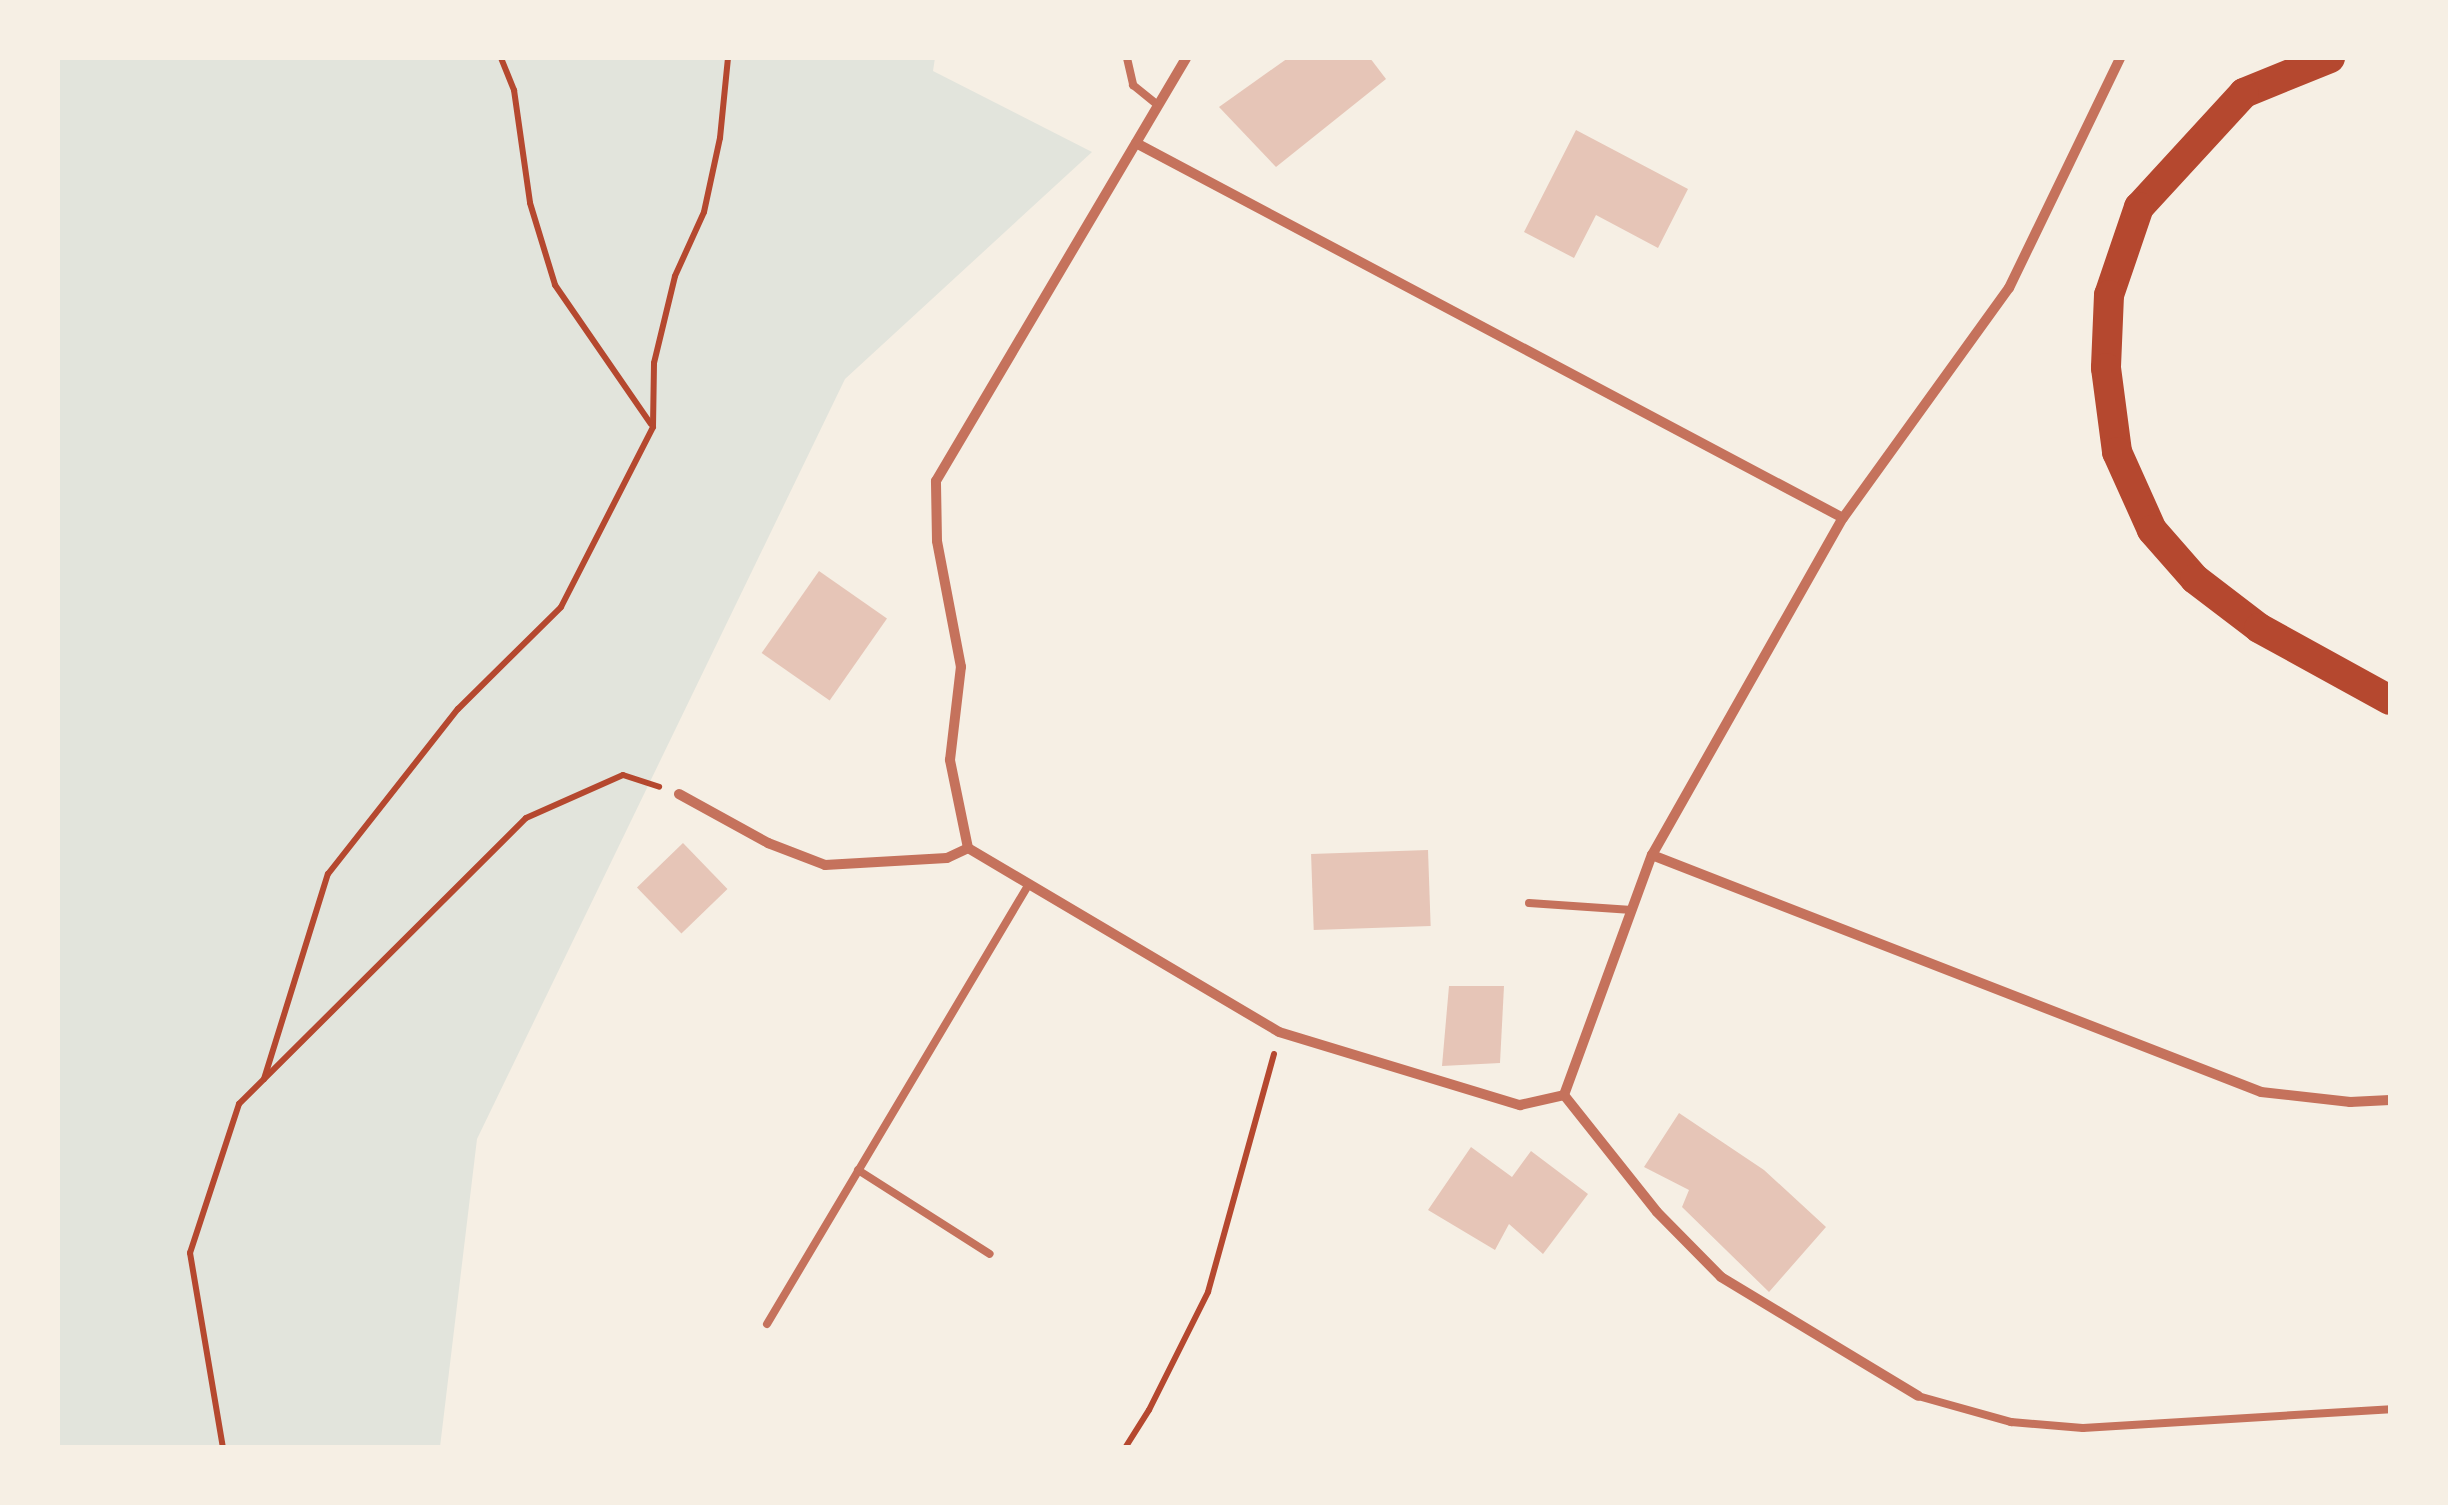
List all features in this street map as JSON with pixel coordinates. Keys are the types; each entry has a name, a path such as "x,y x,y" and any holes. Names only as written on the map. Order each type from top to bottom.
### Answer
{"highway":[{"path":"2330,58 2244,93 2188,148 2139,207 2109,295 2106,368 2117,452 2152,530 2195,579 2246,618 2390,700"},
{"path":"2344,675 2390,676"}],"street":[{"path":"1186,58 936,481 937,541 961,667 950,760 968,848 1279,1032 1520,1105 1564,1095"},
{"path":"1564,1095 1652,855 1843,518 2009,288 2120,58"},
{"path":"1136,144 1843,518"},
{"path":"679,794 768,842 825,865 946,858 968,848"},
{"path":"1652,855 2261,1092 2350,1102 2390,1100"},
{"path":"1564,1095 1657,1212 1721,1277 1918,1396"}],"lane":[{"path":"1127,58 1134,85 1158,104"},
{"path":"767,1324 1029,884"},
{"path":"1529,903 1632,910"},
{"path":"858,1170 990,1254"},
{"path":"1918,1396 2011,1422 2083,1428 2390,1408"}],"path":[{"path":"500,58 514,90 530,203 555,284 653,427"},
{"path":"264,1079 328,874 458,709 561,607 653,427 654,362 676,276 704,212 720,138 728,58"},
{"path":"222,1448 190,1253 239,1104 526,818 623,774 679,794"},
{"path":"1124,1448 1149,1410 1208,1292 1279,1032"}],"shaded area":[{"path":"58,58 935,58 933,71 1092,152 845,379 477,1139 440,1447 58,1447"}],"building":[{"path":"1288,58 1370,58 1386,79 1276,167 1219,107"},
{"path":"1576,130 1688,189 1658,248 1596,215 1574,258 1524,232"},
{"path":"819,571 887,619 830,701 762,653"},
{"path":"683,843 727,889 681,933 637,887"},
{"path":"1428,850 1431,926 1314,930 1311,854"},
{"path":"1449,986 1504,986 1500,1063 1442,1066"},
{"path":"1679,1113 1764,1170 1826,1227 1769,1292 1682,1207 1689,1190 1644,1167"},
{"path":"1471,1147 1512,1177 1531,1151 1588,1194 1543,1254 1509,1224 1495,1250 1428,1210"}]}
